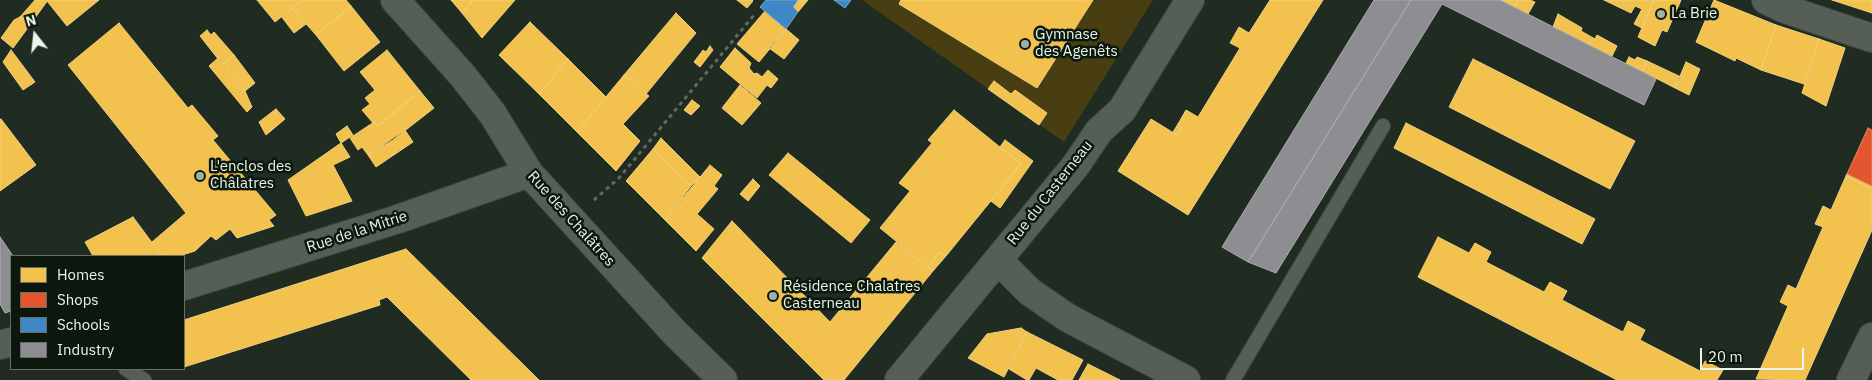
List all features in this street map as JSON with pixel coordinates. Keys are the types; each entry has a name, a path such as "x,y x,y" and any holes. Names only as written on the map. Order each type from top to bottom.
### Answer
{"street":[{"name":"Rue des Chalâtres","path":"395,0 464,76 492,113 529,173 674,332 723,380"},
{"name":"Rue du Casterneau","path":"899,380 1076,166 1099,130 1122,110 1190,0"},
{"path":"1766,0 1785,9 1872,38"},
{"name":"Rue de la Mitrie","path":"185,286 398,219 529,173"},
{"path":"998,260 1030,292 1068,318 1186,380"},
{"path":"1851,380 1872,337"}],"lane":[{"path":"1233,380 1383,126"},
{"path":"128,370 144,380"}],"path":[{"path":"571,220 619,178 755,14"}],"shaded area":[{"name":"Gymnase des Agenêts","path":"862,0 1153,0 1064,142"}],"building: Homes":[{"path":"35,0 48,0 30,25 20,17"},
{"path":"48,0 99,0 67,26"},
{"path":"257,0 302,0 275,22"},
{"path":"302,0 346,0 351,6 316,35 292,8"},
{"path":"451,0 473,0 462,13"},
{"path":"473,0 515,0 482,38 462,13"},
{"path":"737,0 752,0 753,1 747,8"},
{"path":"798,0 808,0 798,12 793,7"},
{"path":"901,0 1093,0 1037,88 899,4"},
{"path":"1270,0 1323,0 1188,215 1118,171 1151,119 1177,135 1182,128 1178,124 1186,110 1198,117 1240,48 1230,43 1239,27 1249,33"},
{"path":"1500,0 1518,0 1515,7"},
{"path":"1518,0 1535,2 1528,14 1515,7"},
{"path":"1604,0 1654,0 1642,28 1634,24 1642,9 1635,6 1631,13"},
{"name":"La Brie","path":"1654,0 1681,0 1667,32 1662,30 1655,46 1638,37"},
{"path":"1714,0 1776,25 1761,70 1736,58 1735,61 1696,42"},
{"path":"1832,0 1872,0 1872,13"},
{"path":"351,6 380,42 344,71 316,35"},
{"path":"292,8 306,24 294,33 281,16"},
{"path":"765,11 786,29 759,62 737,44"},
{"path":"676,13 696,33 646,94 624,75"},
{"path":"1558,14 1582,28 1581,31 1595,39 1597,35 1617,46 1612,56 1553,27"},
{"path":"20,17 30,25 13,48 1,38 14,20"},
{"path":"530,22 568,59 539,94 499,55"},
{"name":"L'enclos des Châlatres","path":"119,23 188,108 192,105 218,136 213,140 276,215 269,220 274,226 237,238 230,229 216,240 211,236 195,251 182,255 161,255 152,242 186,213 68,65"},
{"path":"1776,25 1819,39 1804,84 1761,70"},
{"path":"786,29 799,40 784,59 769,48"},
{"path":"207,30 211,35 214,32 234,55 222,64 200,36"},
{"path":"1819,39 1845,48 1826,106 1802,93"},
{"path":"710,46 713,50 700,67 694,62 703,50 706,52"},
{"path":"735,48 751,63 749,68 754,74 757,73 762,77 768,70 778,79 771,88 767,85 757,98 720,67"},
{"path":"11,50 35,82 23,90 3,62"},
{"path":"387,50 420,91 378,126 362,110 370,104 365,98 375,90 360,72"},
{"path":"234,55 255,83 245,91 222,64"},
{"path":"1629,57 1635,60 1637,57 1647,61 1642,71 1626,63"},
{"path":"218,58 245,91 252,107 247,112 209,66"},
{"path":"568,59 606,97 577,132 539,94"},
{"path":"1473,59 1635,141 1610,189 1449,107"},
{"path":"1647,61 1681,77 1675,88 1642,71"},
{"path":"1686,62 1700,69 1689,95 1675,88"},
{"path":"624,75 649,96 623,124 640,141 616,171 577,132"},
{"path":"994,81 1011,94 1015,90 1047,113 1039,125 988,89"},
{"path":"740,85 761,103 742,125 722,108"},
{"path":"420,91 434,108 393,140 368,155 362,147 358,150 350,138 374,122 378,126"},
{"path":"692,100 700,106 691,115 684,110"},
{"path":"276,109 285,119 266,135 259,122"},
{"path":"954,110 1021,164 946,256 940,252 928,267 880,228 910,191 899,183 932,143 928,140"},
{"path":"0,120 36,165 0,191"},
{"path":"1406,123 1595,219 1582,244 1394,148"},
{"path":"1178,124 1182,128 1177,135 1173,132"},
{"path":"347,126 353,135 341,143 336,134"},
{"path":"405,130 413,142 376,167 368,155"},
{"path":"661,138 700,177 691,186 653,149"},
{"path":"1005,140 1033,161 1000,208 991,201 1021,164 1000,147"},
{"path":"341,143 350,157 333,165 352,201 306,216 288,180"},
{"path":"653,149 691,186 665,220 626,181"},
{"path":"788,153 870,220 851,243 769,175"},
{"path":"710,165 722,175 714,186 718,189 697,214 714,229 696,251 665,220"},
{"path":"1847,174 1872,186 1872,189 1846,176"},
{"path":"1846,176 1872,189 1872,230 1805,380 1756,379 1788,306 1780,302 1788,285 1796,289 1823,227 1815,224 1823,206 1831,210"},
{"path":"753,179 760,186 748,201 740,194"},
{"path":"133,217 161,255 92,255 85,242"},
{"name":"Résidence Chalatres Casterneau","path":"732,221 830,322 896,242 933,271 844,380 824,380 702,258"},
{"path":"1438,237 1469,253 1475,243 1491,252 1486,262 1544,292 1550,282 1567,291 1562,300 1623,332 1628,321 1645,330 1640,340 1700,371 1705,361 1723,370 1717,380 1617,380 1418,277"},
{"path":"406,249 539,380 471,380 387,297 379,300 380,305 185,367 185,320"},
{"path":"940,252 946,256 933,271 928,267"},
{"path":"1021,328 1027,332 1004,377 968,358 987,334"},
{"path":"1027,332 1083,360 1072,380 1058,380 1036,368 1029,380 1027,380 1009,369"},
{"path":"1088,364 1120,380 1079,380"}],"building: Shops":[{"path":"1868,128 1872,130 1872,186 1847,174"}],"building: Schools":[{"path":"766,0 798,0 793,7 798,12 786,29 760,7"},
{"path":"834,0 851,0 845,8"}],"building: Industry":[{"path":"1374,0 1411,0 1248,262 1222,247"},
{"path":"1411,0 1500,0 1656,79 1644,105 1442,4 1276,273 1248,262"},
{"path":"0,237 12,255 10,255 10,311 5,313 0,304"}],"place":[{"name":"La Brie","path":"1661,14"},
{"name":"Gymnase des Agenêts","path":"1025,44"},
{"name":"L'enclos des Châlatres","path":"200,176"},
{"name":"Résidence Chalatres Casterneau","path":"773,296"}]}
